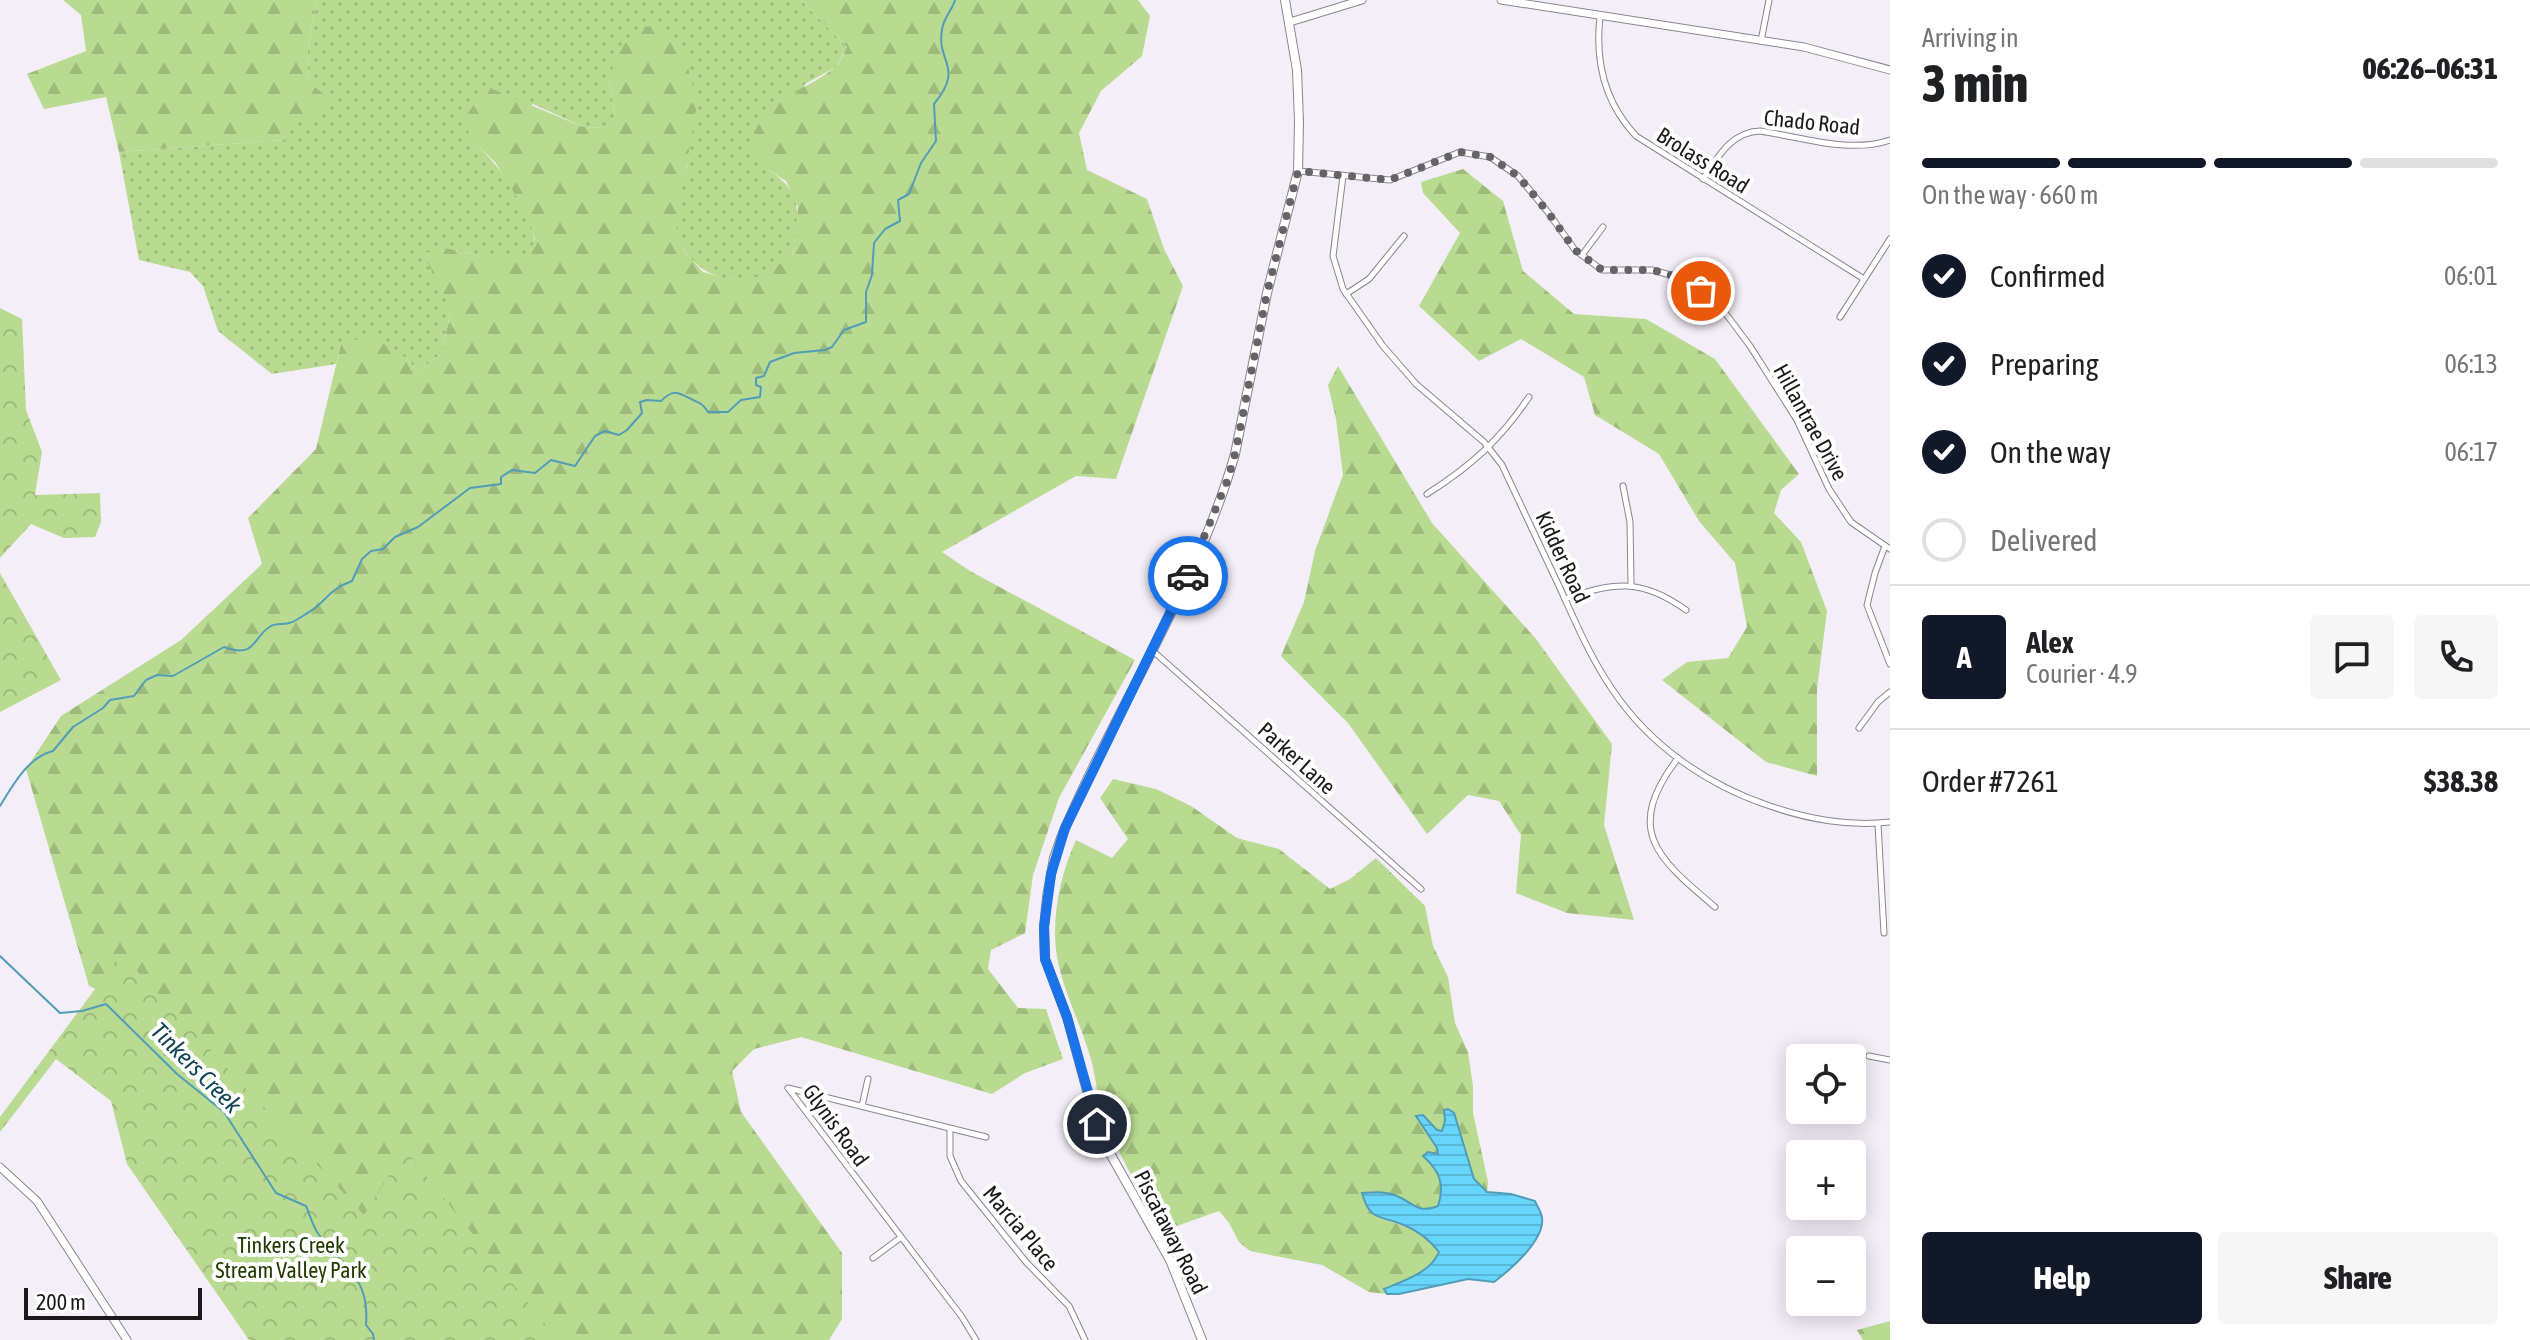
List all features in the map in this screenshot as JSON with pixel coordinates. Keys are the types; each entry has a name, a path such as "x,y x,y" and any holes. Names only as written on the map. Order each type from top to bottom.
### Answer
{"main road":[{"name":"Piscataway Road","path":"1202,1340 1170,1260 1101,1135 1075,1043 1050,978 1044,950 1051,874 1061,838 1191,571 1235,454 1267,293 1298,171 1297,70 1285,0"}],"street":[{"path":"1290,22 1362,0"},
{"path":"1501,0 1804,47 1890,70"},
{"path":"1761,41 1769,0"},
{"name":"Brolass Road","path":"1600,17 1597,41 1608,95 1622,121 1636,136 1864,279"},
{"name":"Chado Road","path":"1703,179 1722,151 1737,137 1748,132 1760,131 1843,145 1869,145 1890,140"},
{"name":"Hillantrae Drive","path":"1298,171 1390,180 1460,152 1490,157 1518,176 1575,250 1602,270 1652,270 1685,279 1717,302 1750,346 1797,420 1829,489 1851,522 1888,547"},
{"name":"Kidder Road","path":"1343,176 1333,256 1337,276 1346,294 1377,338 1416,384 1490,448 1502,465 1595,662 1611,688 1649,733 1678,758 1728,789 1780,810 1819,819 1878,824 1890,822"},
{"path":"1582,255 1603,227"},
{"path":"1346,294 1369,279 1404,236"},
{"path":"1840,317 1890,239"},
{"path":"1427,494 1463,471 1490,448 1529,397"},
{"path":"1623,486 1630,522 1631,584"},
{"path":"1888,547 1875,573 1867,605 1890,664"},
{"path":"1565,599 1595,588 1631,584 1664,596 1686,610"},
{"name":"Parker Lane","path":"1152,651 1421,889"},
{"path":"1859,728 1878,702 1890,692"},
{"path":"1678,758 1656,793 1651,815 1653,835 1668,866 1715,907"},
{"path":"1878,824 1884,933"},
{"path":"1869,1056 1890,1060"},
{"path":"862,1106 868,1079"},
{"name":"Glynis Road","path":"976,1340 962,1317 788,1088 986,1137"},
{"name":"Marcia Place","path":"950,1130 950,1156 961,1181 1026,1262 1069,1306 1085,1340"},
{"path":"0,1167 37,1201 127,1340"},
{"path":"873,1258 900,1238"}],"green space":[{"path":"63,0 316,0 307,55 309,82 327,97 319,117 296,118 284,140 119,152 106,97 44,109 27,74 86,51 81,15"},
{"path":"316,0 801,0 847,47 836,67 805,84 765,168 787,186 796,204 793,253 776,269 751,280 722,278 696,264 679,241 676,226 687,165 609,77 615,115 603,128 583,127 533,104 473,141 502,172 520,200 532,226 534,243 529,257 485,257 442,247 451,309 442,353 418,372 406,358 341,344 336,364 272,374 218,331 203,286 190,272 139,260 119,152 284,140 309,82 307,55"},
{"path":"801,0 1138,0 1150,16 1142,56 1101,91 1079,133 1087,170 1147,199 1164,249 1183,286 1116,479 1076,476 942,552 970,571 1135,660 1059,798 1033,875 1025,933 991,950 988,969 1018,1008 1046,1009 1063,1059 1025,1073 992,1094 801,1037 754,1049 732,1071 741,1112 842,1253 842,1319 829,1340 291,1340 115,997 89,986 26,769 61,716 181,640 262,564 248,518 316,449 341,344 371,336 406,358 418,372 442,353 451,309 423,254 442,247 485,257 529,256 535,239 526,212 495,162 473,141 463,121 476,101 490,88 583,127 603,128 615,115 609,77 622,46 643,27 662,25 683,49 697,103 676,226 684,251 703,272 732,280 765,276 793,253 798,207 786,181 765,168 750,151 754,133 770,109 833,69 847,47"},
{"path":"1463,169 1503,201 1523,271 1574,314 1646,319 1715,359 1799,474 1781,490 1774,513 1801,542 1827,611 1817,689 1817,776 1766,762 1662,680 1687,662 1728,658 1747,627 1735,563 1699,521 1659,454 1595,415 1584,377 1521,339 1479,361 1419,306 1460,233 1423,193 1421,182"},
{"path":"0,308 22,319 26,410 42,452 35,495 100,493 101,522 95,537 64,538 31,524 0,558"},
{"path":"1338,366 1432,523 1536,639 1612,744 1604,825 1634,920 1567,913 1516,893 1521,835 1499,801 1468,795 1427,834 1348,723 1281,656 1304,602 1315,551 1343,475 1328,385"},
{"path":"0,573 61,680 0,712"},
{"path":"1113,779 1156,789 1191,806 1237,838 1279,849 1330,889 1350,879 1376,858 1425,906 1433,946 1448,977 1455,1023 1468,1052 1473,1113 1488,1182 1487,1192 1474,1179 1465,1153 1445,1121 1442,1131 1437,1130 1423,1115 1417,1116 1437,1148 1438,1154 1424,1156 1440,1179 1438,1206 1419,1208 1402,1198 1378,1218 1412,1230 1439,1252 1423,1270 1385,1289 1387,1294 1369,1292 1322,1265 1250,1251 1239,1242 1219,1211 1174,1227 1151,1205 1130,1172 1100,1104 1092,1062 1059,965 1055,934 1061,885 1076,840 1112,858 1128,839 1100,798"},
{"name":"Tinkers Creek Stream Valley Park","path":"121,954 364,1215 405,1150 558,1340 249,1340 127,1164 111,1101 56,1059 0,1132 0,1117"},
{"path":"1890,1321 1890,1340 1863,1340 1857,1330"}],"water":[{"path":"1444,1110 1454,1113 1474,1179 1487,1192 1511,1194 1535,1201 1542,1216 1541,1227 1525,1254 1494,1282 1468,1279 1387,1294 1384,1289 1423,1270 1439,1252 1414,1230 1372,1213 1362,1193 1392,1194 1422,1209 1438,1206 1440,1179 1423,1156 1428,1152 1438,1154 1437,1148 1416,1116 1423,1115 1437,1130 1442,1131"}],"waterway":[{"path":"0,806 16,781 36,759 53,751 73,727 110,700 134,696 146,680 157,675 173,676 224,647 248,649 271,626 296,621 337,588 352,581 362,559 371,551 383,549 395,537 418,527 470,488 501,484 501,477 512,470 535,473 551,460 575,466 595,436 605,431 619,435 627,430 642,413 640,402 661,401 675,393 699,403 708,412 728,412 741,400 760,397 761,387 756,385 756,378 764,376 770,362 794,353 825,350 832,347 844,330 866,322 866,292 872,275 874,243 885,229 900,221 898,200 909,194 921,163 936,141 934,104 943,91 949,73 941,41 942,30 955,0"},
{"name":"Tinkers Creek","path":"0,956 60,1013 106,1004 177,1074 224,1112 276,1193 306,1206 319,1235 353,1274 364,1295 366,1325 374,1340"}],"way so far":[{"path":"1188,576 1228,479 1235,454 1267,293 1298,171 1390,180 1460,152 1490,157 1518,176 1575,250 1602,270 1652,270 1685,279 1701,291"}],"route":[{"path":"1097,1124 1067,1017 1045,959 1044,927 1051,874 1065,828 1188,576"}]}
